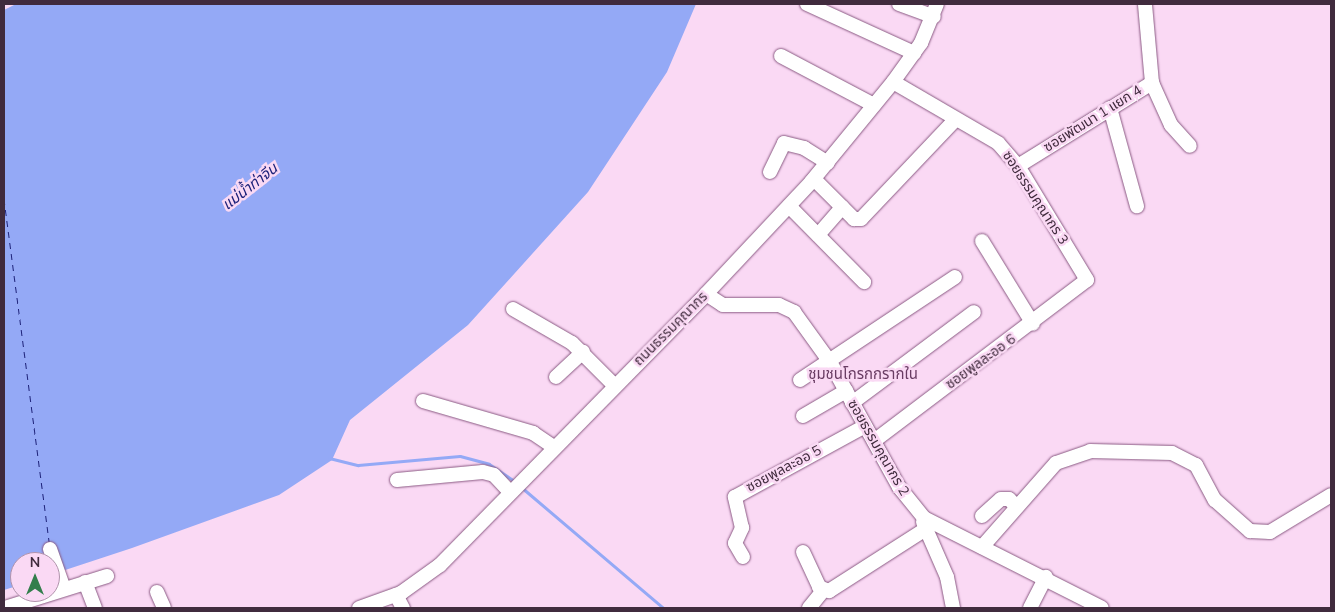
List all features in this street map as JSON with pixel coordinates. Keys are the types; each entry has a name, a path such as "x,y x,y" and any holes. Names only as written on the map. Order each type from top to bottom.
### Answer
{"street":[{"path":"807,4 914,53"},
{"path":"899,4 935,10"},
{"name":"ซอยพัฒนา 1 แยก 4","path":"1018,166 1152,83 1145,4"},
{"name":"ถนนธรรมคุณากร","path":"359,608 396,595 440,565 614,384 706,294 828,163 914,53 935,10"},
{"path":"781,56 874,105"},
{"name":"ซอยธรรมคุณากร 3","path":"893,82 955,120 998,143 1018,166 1087,280"},
{"path":"1152,83 1171,125 1190,146"},
{"path":"1110,108 1137,206"},
{"path":"814,179 842,207 861,219 955,120"},
{"path":"770,172 784,143 828,163"},
{"path":"789,206 864,282"},
{"path":"818,235 842,207"},
{"path":"982,241 1033,324"},
{"path":"800,380 830,362 955,277"},
{"name":"ซอยพูลละออ 6","path":"874,441 1033,324 1087,280"},
{"name":"ซอยธรรมคุณากร 2","path":"706,294 723,305 788,308 807,324 865,426 914,506 933,524 1046,577 1102,608"},
{"path":"513,309 583,352 614,384"},
{"path":"803,416 849,397 974,312"},
{"path":"556,378 583,352"},
{"path":"423,401 533,433 554,447"},
{"name":"ซอยพูลละออ 5","path":"743,558 735,543 742,528 735,497 865,426"},
{"path":"982,547 1056,463 1090,451 1172,453 1196,465 1215,500 1250,531 1270,532 1331,495"},
{"path":"397,480 483,472 494,475 512,490"},
{"path":"982,516 1001,499 1009,499 1018,507"},
{"path":"914,506 927,528 953,608"},
{"path":"809,608 823,591 927,528"},
{"path":"50,549 64,589"},
{"path":"802,552 823,591"},
{"path":"5,608 107,576"},
{"path":"1030,608 1046,577"},
{"path":"86,582 95,608"},
{"path":"157,592 164,608"},
{"path":"396,595 403,608"}],"water":[{"name":"แม่น้ำท่าจีน","path":"16,4 696,4 667,72 588,192 468,325 350,420 332,460 279,495 60,572 60,552 10,552 10,588 4,590 4,10"}],"waterway":[{"path":"329,458 358,465 460,456 489,464 517,483"},
{"path":"521,487 663,608"}],"ferry route":[{"path":"4,199 49,542"}],"district":[{"name":"ชุมชนโกรกกรากใน","path":"863,375"}]}
